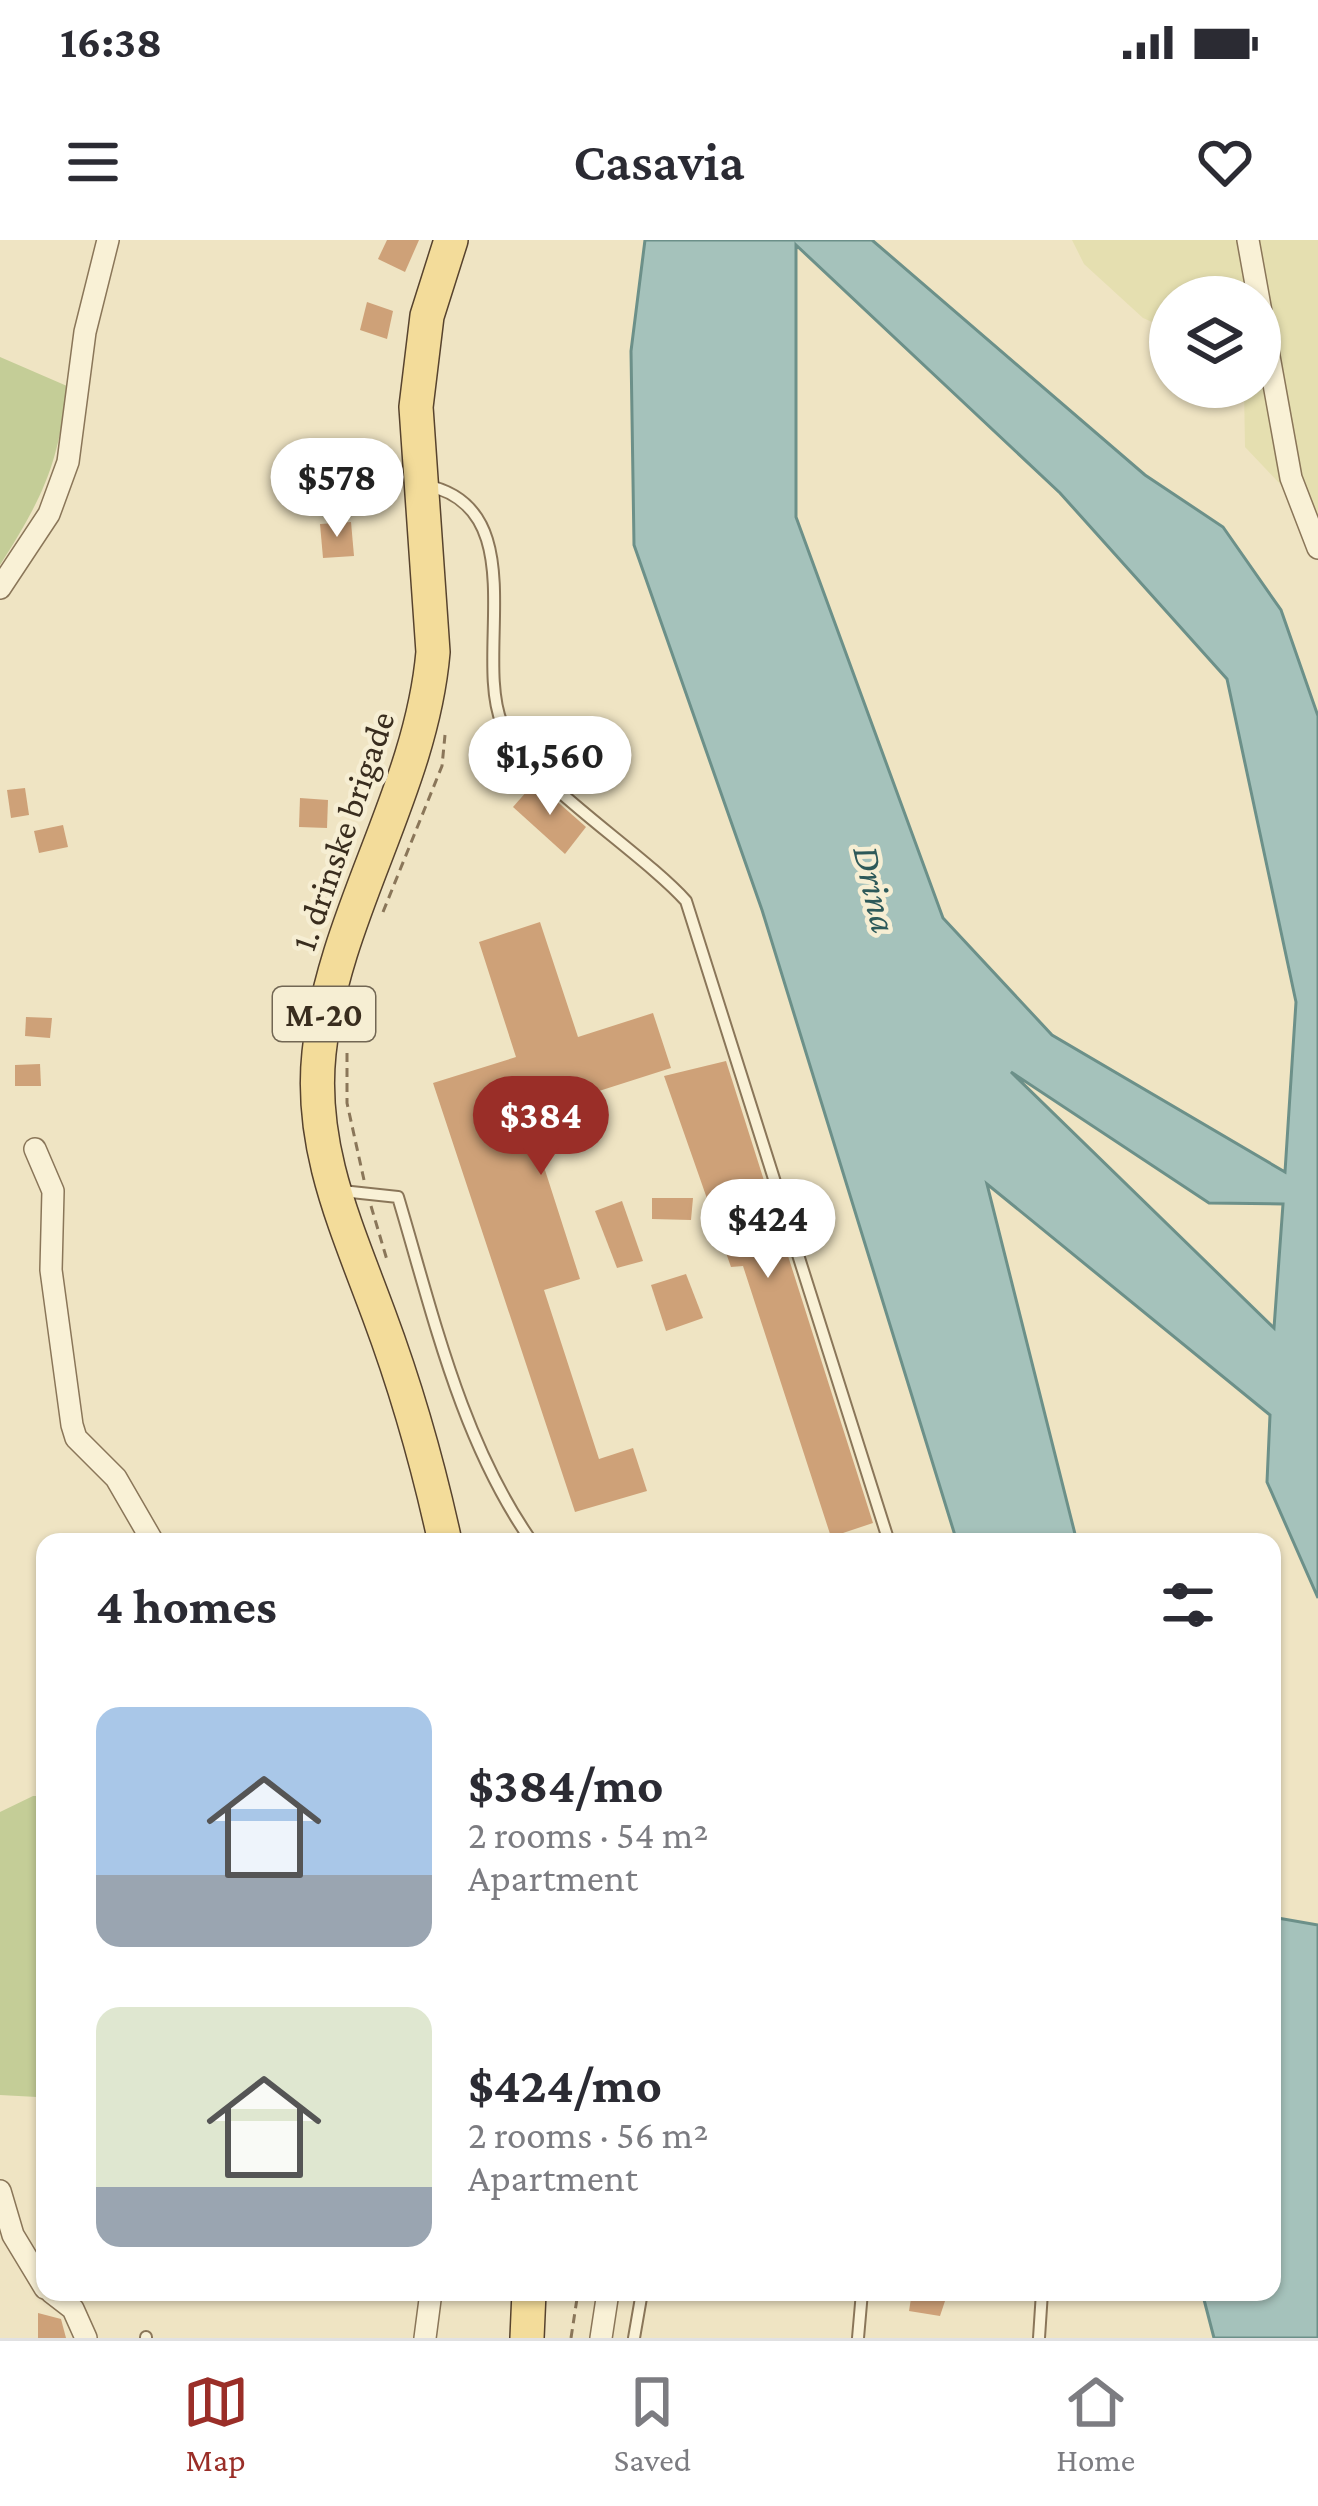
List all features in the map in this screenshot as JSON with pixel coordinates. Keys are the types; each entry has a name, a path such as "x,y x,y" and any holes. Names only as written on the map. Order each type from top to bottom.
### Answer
{"main road":[{"name":"M-20","path":"422,484 416,407 421,364 427,316 451,240"},
{"name":"1. drinske brigade","path":"422,484 433,652 429,692 419,737 324,1014 316,1101 332,1190 416,1420 443,1533"},
{"path":"527,2338 529,2301"}],"street":[{"path":"0,588 49,514 68,462 86,332 108,240"},
{"path":"1248,240 1286,456 1318,548"},
{"path":"35,1149 53,1191 50,1270 72,1425 76,1438 116,1478 148,1533"},
{"path":"0,2191 13,2235 36,2271"},
{"path":"62,2301 73,2309 86,2338"},
{"path":"425,2338 430,2301"},
{"path":"601,2338 607,2301"}],"lane":[{"path":"422,484 452,492 481,520 495,615 500,720 517,753 649,863 686,901 886,1533"},
{"path":"332,1190 398,1197 442,1345 498,1494 526,1533"},
{"path":"634,2338 640,2301"},
{"path":"858,2338 861,2301"},
{"path":"1039,2338 1041,2301"},
{"path":"72,2338 73,2309"}],"path":[{"path":"379,922 442,766 446,721"},
{"path":"346,1046 347,1103 393,1279"},
{"path":"571,2338 577,2301"}],"shaded area":[{"path":"1072,240 1318,240 1318,524 1245,447 1244,408 1281,408 1281,276 1149,276 1149,321 1084,264"}],"green space":[{"path":"0,357 67,386 46,480 0,565"},
{"path":"36,1796 36,2097 0,2095 0,1812"}],"water":[{"name":"Drina","path":"645,240 872,240 1145,475 1223,527 1281,610 1318,716 1318,1598 1267,1482 1270,1415 987,1184 1075,1533 954,1533 762,910 634,545 631,351","holes":["796,245 1060,493 1227,679 1296,1002 1285,1172 1052,1035 943,918 796,517","1011,1072 1209,1203 1283,1204 1274,1328"]},
{"path":"1281,1919 1318,1925 1318,2338 1214,2338 1204,2301 1281,2301"}],"building":[{"path":"387,240 419,240 405,272 378,259"},
{"path":"367,302 393,311 387,339 360,330"},
{"path":"351,522 354,556 323,558 320,524"},
{"path":"535,782 586,827 565,854 513,807"},
{"path":"25,788 29,815 11,818 7,790"},
{"path":"300,798 328,800 327,828 299,827"},
{"path":"63,825 68,847 39,853 34,831"},
{"path":"540,922 578,1037 653,1013 671,1068 527,1114 580,1279 544,1290 599,1459 633,1448 647,1491 575,1512 433,1083 516,1057 479,942"},
{"path":"26,1017 52,1018 50,1038 25,1036"},
{"path":"726,1061 873,1523 830,1533 743,1266 731,1267 664,1076"},
{"path":"40,1064 41,1086 15,1086 15,1065"},
{"path":"652,1198 693,1198 691,1220 652,1219"},
{"path":"622,1201 643,1261 617,1268 595,1211"},
{"path":"686,1274 703,1318 666,1331 651,1285"},
{"path":"911,2301 945,2301 940,2316 909,2311"},
{"path":"38,2313 61,2319 66,2338 38,2338"}]}
